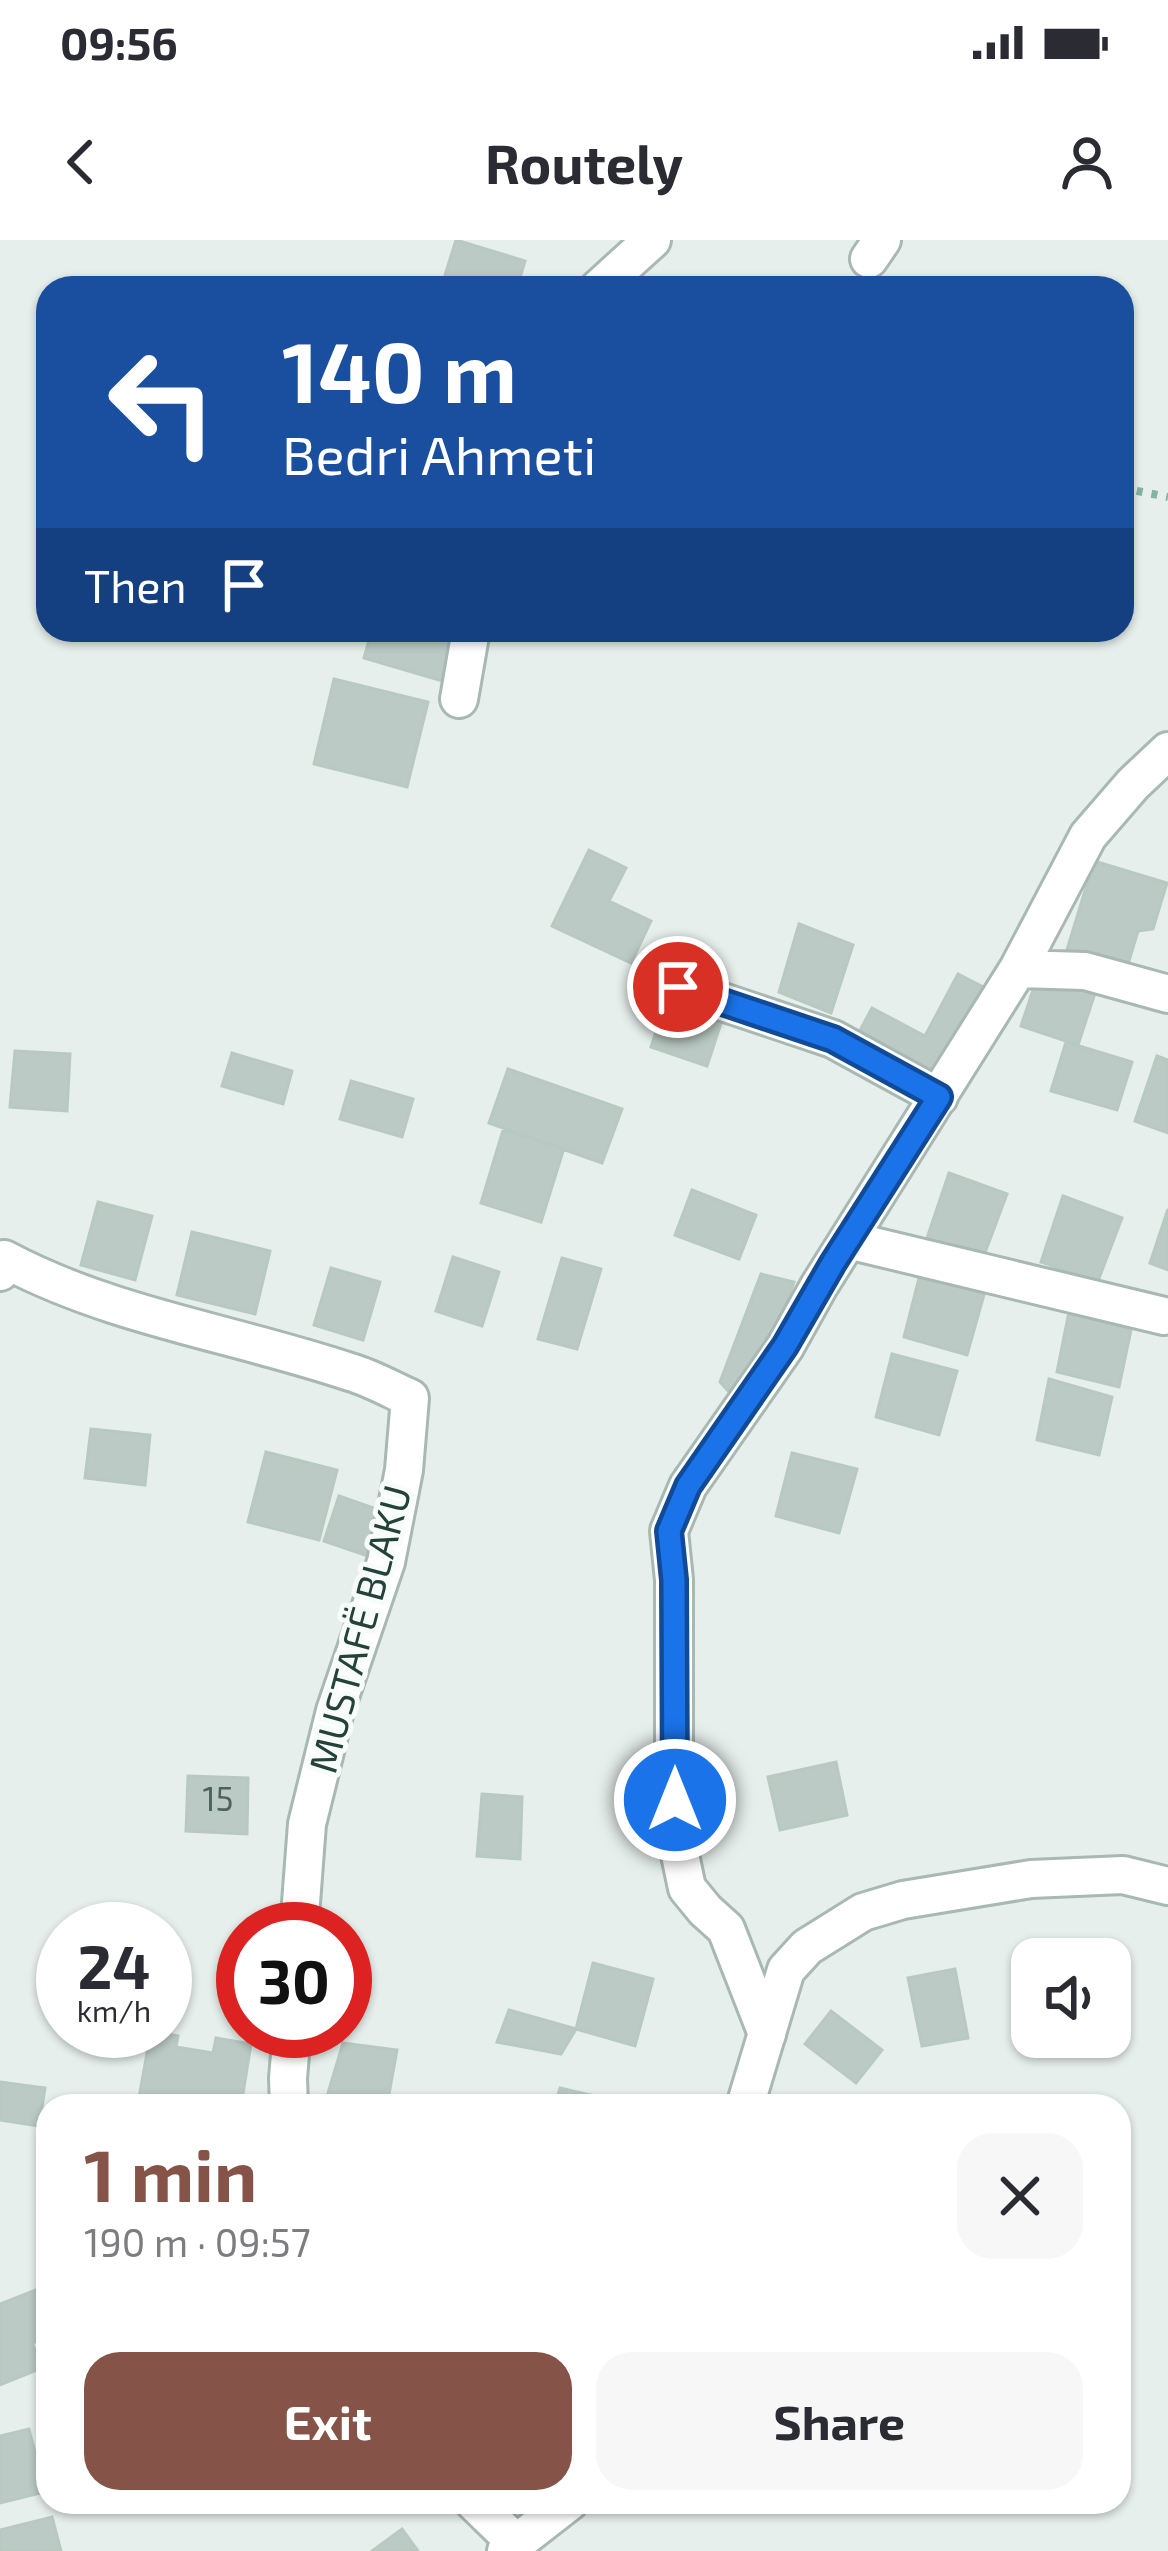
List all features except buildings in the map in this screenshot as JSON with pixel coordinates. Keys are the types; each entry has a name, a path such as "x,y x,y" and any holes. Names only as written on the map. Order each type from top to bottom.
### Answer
{"street":[{"path":"612,276 652,240"},
{"path":"459,699 469,642"},
{"path":"767,2034 726,1929 687,1888 674,1826 674,1580 669,1531 688,1486 785,1346 1018,969 1088,836 1168,751"},
{"path":"1018,969 1085,971 1168,994"},
{"path":"678,987 833,1039 939,1097"},
{"path":"848,1240 1164,1316"},
{"name":"MUSTAFË BLAKU","path":"2,1265 131,1311 352,1372 410,1398 404,1471 386,1562 335,1711 307,1824 301,1902"},
{"path":"749,2094 786,1970 808,1947 862,1912 903,1900 1031,1879 1123,1875 1168,1886"},
{"path":"289,2094 291,2058"},
{"path":"484,2514 511,2547 554,2514"}],"path":[{"path":"1134,490 1168,497"}],"route":[{"path":"675,1800 674,1580 669,1531 688,1486 785,1346 939,1097 833,1039 678,987"}]}
